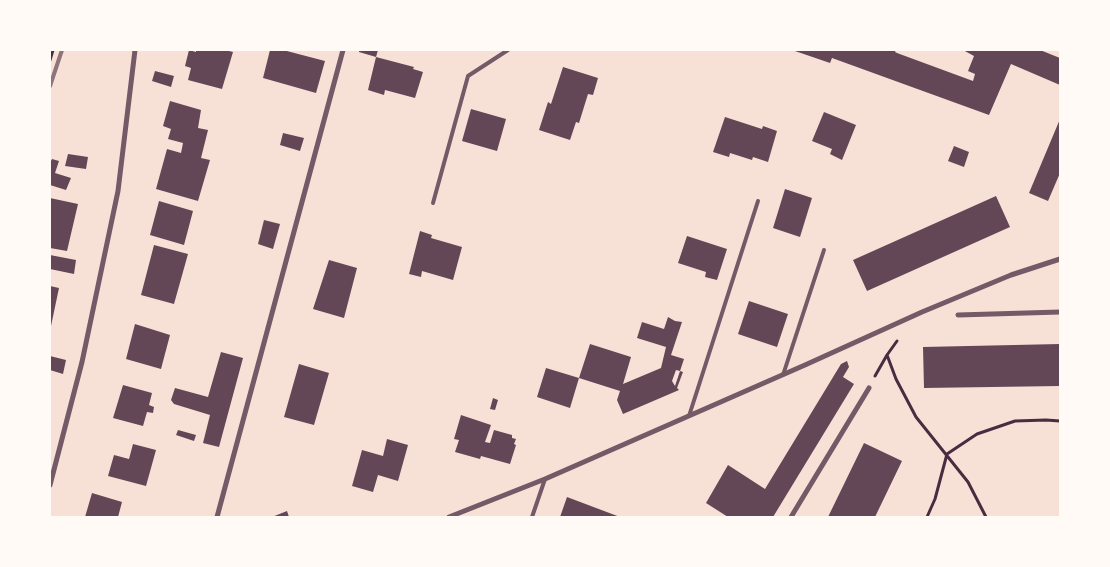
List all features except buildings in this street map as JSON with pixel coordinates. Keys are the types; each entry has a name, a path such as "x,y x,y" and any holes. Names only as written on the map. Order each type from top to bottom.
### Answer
{"street":[{"path":"50,486 82,362 118,191 135,50"},
{"path":"217,517 343,50"},
{"path":"449,517 545,479 922,312 1011,275 1060,259"},
{"path":"958,315 1060,312"},
{"path":"791,517 869,388"}],"lane":[{"path":"433,203 468,76 508,50"},
{"path":"689,416 758,201"},
{"path":"783,375 824,250"},
{"path":"532,517 545,479"}],"path":[{"path":"50,60 53,50"},
{"path":"869,388 887,355 897,341 903,337"},
{"path":"887,355 896,380 916,417 968,482 986,517"},
{"path":"927,517 935,500 947,454 977,434 1015,421 1060,421"}],"railway":[{"path":"50,86 62,50"}]}
